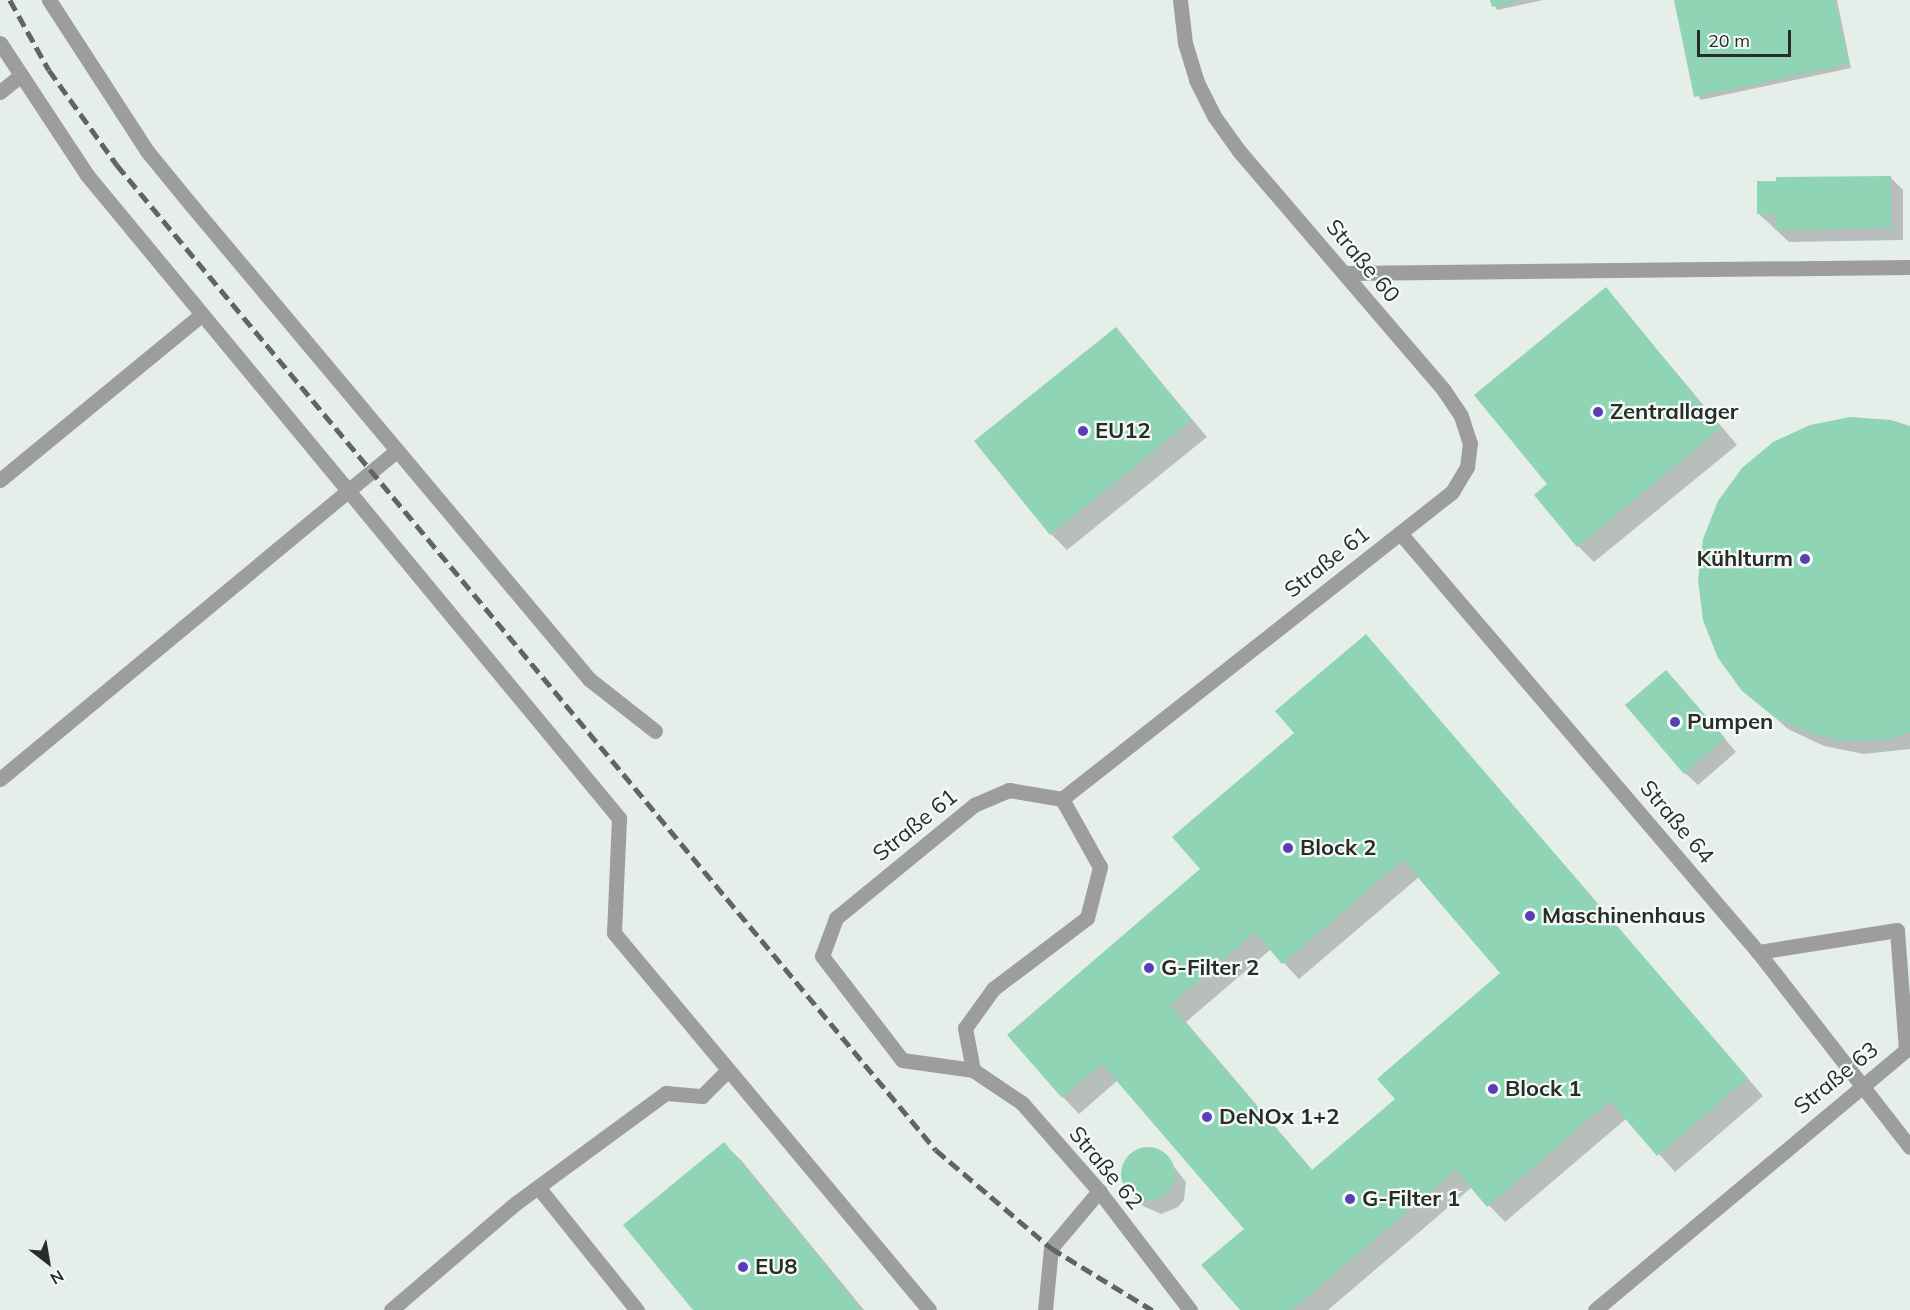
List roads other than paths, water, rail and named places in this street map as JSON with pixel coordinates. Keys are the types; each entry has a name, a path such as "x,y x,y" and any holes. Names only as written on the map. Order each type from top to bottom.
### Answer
{"street":[{"path":"49,0 147,151 396,452 590,679 655,731"},
{"name":"Straße 60","path":"1180,0 1191,61 1214,116 1443,389 1461,416 1470,443 1467,467 1452,492 1400,533"},
{"path":"0,43 87,175 619,818 614,933 929,1310"},
{"path":"0,92 21,75"},
{"path":"1344,273 1910,267"},
{"path":"0,480 202,314"},
{"path":"0,779 396,452"},
{"name":"Straße 61","path":"973,1070 902,1060 822,956 836,918 974,806 1009,790 1062,799 1400,533"},
{"name":"Straße 64","path":"1400,533 1758,952 1910,1147"},
{"path":"973,1070 965,1028 993,989 1087,918 1100,867 1062,799"},
{"name":"Straße 63","path":"1595,1310 1861,1085 1906,1050 1897,930 1758,952"},
{"path":"391,1310 538,1187 666,1093 702,1096 728,1070"},
{"name":"Straße 62","path":"973,1070 1022,1103 1098,1191 1190,1310"},
{"path":"538,1187 637,1310"},
{"path":"1045,1310 1052,1248 1098,1191"}],"railway":[{"path":"10,0 49,70 117,165 936,1150 1051,1248 1152,1310"}],"place":[{"name":"Zentrallager","path":"1598,412"},
{"name":"EU12","path":"1083,431"},
{"name":"Kühlturm","path":"1805,559"},
{"name":"Pumpen","path":"1675,722"},
{"name":"Block 2","path":"1288,848"},
{"name":"Maschinenhaus","path":"1530,916"},
{"name":"G-Filter 2","path":"1149,968"},
{"name":"Block 1","path":"1493,1089"},
{"name":"DeNOx 1+2","path":"1207,1117"},
{"name":"G-Filter 1","path":"1350,1199"},
{"name":"EU8","path":"743,1267"}]}
